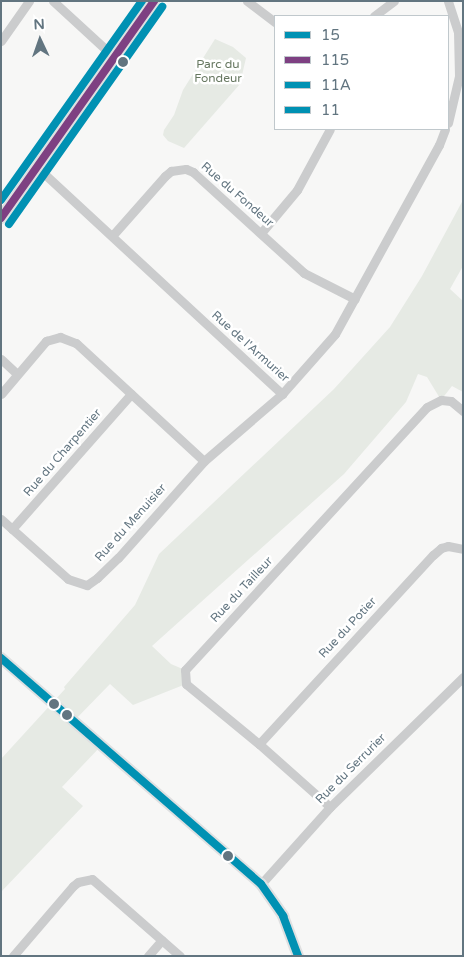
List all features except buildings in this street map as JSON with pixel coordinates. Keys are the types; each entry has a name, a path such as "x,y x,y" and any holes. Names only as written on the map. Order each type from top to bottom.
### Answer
{"street":[{"path":"1,42 29,1"},
{"path":"53,1 114,57"},
{"path":"1,218 154,1"},
{"path":"247,1 274,21"},
{"path":"375,15 394,1"},
{"path":"448,1 458,32 460,76 449,119"},
{"path":"261,233 297,190 329,130"},
{"name":"Rue de l'Armurier","path":"38,168 282,394 335,334 439,145 445,130"},
{"name":"Rue du Fondeur","path":"112,236 165,176 178,168 193,172 304,272 355,299"},
{"path":"1,394 46,341 60,337 76,343 204,461"},
{"path":"1,359 17,374"},
{"name":"Rue du Charpentier","path":"12,529 131,394"},
{"name":"Rue du Menuisier","path":"1,519 68,580 87,585 118,558 204,461 282,394"},
{"name":"Rue du Tailleur","path":"330,807 259,744 186,684 185,670 427,407 442,400 451,401 463,411"},
{"name":"Rue du Potier","path":"259,744 433,554 448,546 463,549"},
{"path":"1,658 261,884 283,916 298,956"},
{"name":"Rue du Serrurier","path":"261,884 330,807 463,676"},
{"path":"13,956 73,886 87,879 100,883 180,956"},
{"path":"148,956 162,940"}],"green space":[{"name":"Parc du Fondeur","path":"215,39 233,47 246,58 240,84 184,148 168,141 163,135 164,130 174,115 183,90"},
{"path":"463,200 463,266 450,289 463,301 463,392 452,386 441,400 427,377 418,374 406,402 344,474 152,646 171,664 185,670 186,684 133,705 110,684 73,722 101,746 62,787 83,806 1,892 1,759 65,689 64,687 135,605 159,554 334,389 390,327 422,276"}],"transit line":[{"name":"11","path":"1,200 142,1"},
{"name":"115","path":"1,218 154,1"},
{"name":"11A","path":"9,224 162,7"},
{"name":"15","path":"1,658 261,884 283,916 298,956"}]}
